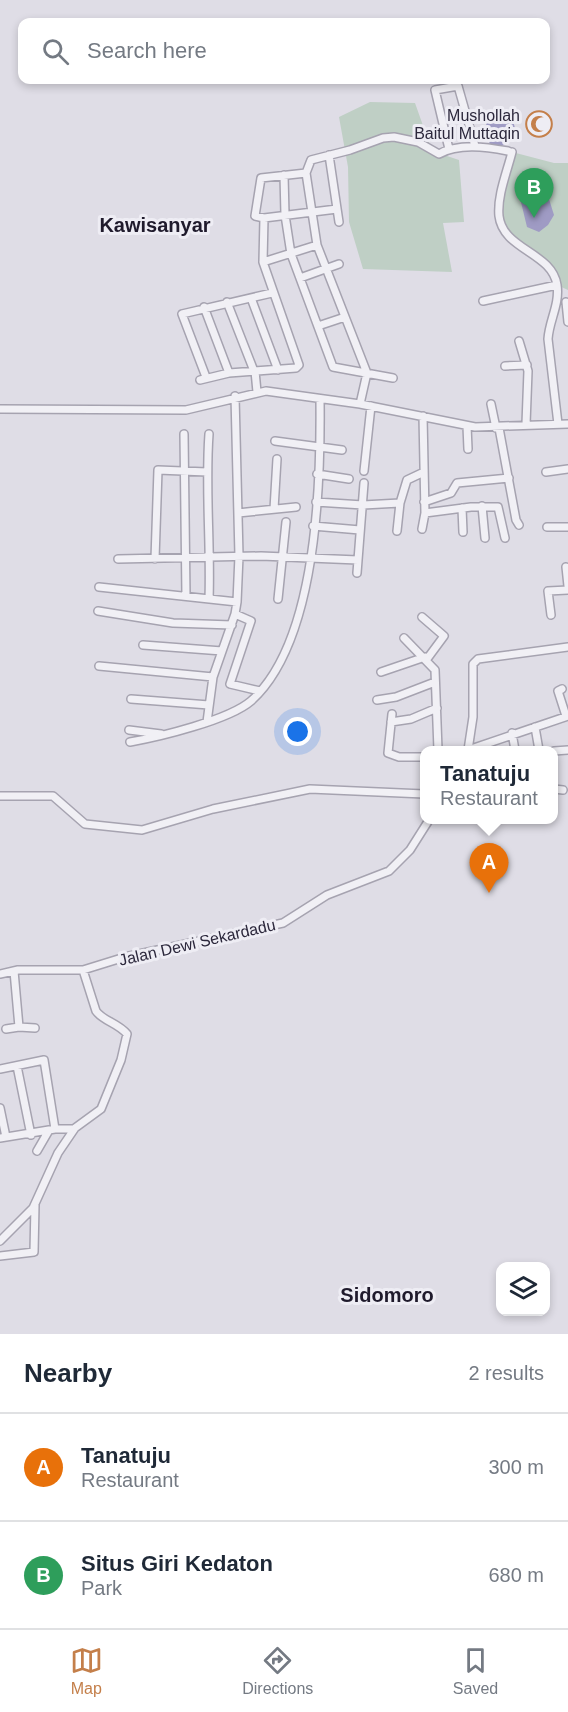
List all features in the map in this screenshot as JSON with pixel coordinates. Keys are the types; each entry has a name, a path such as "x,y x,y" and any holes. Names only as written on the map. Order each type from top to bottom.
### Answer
{"street":[{"path":"449,149 435,90 458,86 475,146"},
{"path":"360,404 368,373 317,245 306,173 311,160 383,138 418,142 439,153 449,149 475,146 510,151 500,200 501,225 509,237 549,267 557,285 557,297 548,326 548,339 558,424"},
{"path":"329,155 339,222"},
{"path":"306,173 260,178 255,214 257,217 337,209"},
{"path":"284,175 285,215 291,254 334,368 393,378"},
{"path":"264,218 263,262 299,363 297,368 229,373 203,378 181,315 204,307 272,292"},
{"path":"263,262 317,245"},
{"path":"300,279 339,264"},
{"path":"483,301 557,285"},
{"path":"251,298 278,370"},
{"path":"226,302 254,371 257,392"},
{"path":"566,302 568,322"},
{"path":"204,307 229,373"},
{"path":"318,326 345,317"},
{"path":"519,341 527,365 526,424"},
{"path":"505,366 527,365"},
{"path":"0,408 186,410 257,392 360,404 467,426 497,428 526,424 568,424"},
{"path":"207,722 213,677 237,602 239,556 236,396"},
{"path":"130,742 153,738 207,722 245,705 260,691 279,666 303,599 310,558 320,446 320,400"},
{"path":"491,404 519,525"},
{"path":"364,471 371,406"},
{"path":"422,529 425,513 423,416"},
{"path":"467,426 468,449"},
{"path":"184,434 186,596"},
{"path":"209,434 207,472 209,599"},
{"path":"275,441 342,450"},
{"path":"274,509 277,459"},
{"path":"155,559 158,471 160,468 207,472"},
{"path":"546,472 568,469"},
{"path":"397,531 400,503 407,480 424,472"},
{"path":"317,474 349,479"},
{"path":"424,502 451,493 457,483 508,478"},
{"path":"357,573 364,483"},
{"path":"316,502 363,505 400,503"},
{"path":"425,513 482,506 499,508 505,538"},
{"path":"482,506 484,538"},
{"path":"238,513 296,507"},
{"path":"462,508 463,532"},
{"path":"278,598 286,522"},
{"path":"313,526 360,530"},
{"path":"547,526 568,527"},
{"path":"118,559 239,556 358,560"},
{"path":"550,615 548,591 568,588 566,567"},
{"path":"99,587 237,602"},
{"path":"98,611 173,623 231,625"},
{"path":"235,614 251,621 230,684 260,691"},
{"path":"381,672 426,658 444,636 422,617"},
{"path":"404,638 426,658 435,670 438,746"},
{"path":"143,645 222,651"},
{"path":"469,746 473,717 473,664 478,659 568,647"},
{"path":"99,666 213,677"},
{"path":"377,700 396,697 435,682"},
{"path":"478,746 567,716 558,690 562,689"},
{"path":"131,699 209,705"},
{"path":"420,757 399,757 388,753 391,718 411,719 437,708"},
{"path":"535,727 538,746"},
{"path":"129,730 161,734"},
{"path":"512,733 514,746"},
{"path":"0,796 53,796 85,824 142,830 213,809 292,791 310,789 420,794"},
{"path":"558,790 562,790"},
{"name":"Jalan Dewi Sekardadu","path":"0,974 14,971 83,970 125,957 291,919 327,895 389,871 410,850 426,824"},
{"path":"0,1241 35,1205 58,1153 74,1129 100,1110 121,1060 127,1034 121,1027 99,1016 83,970"},
{"path":"14,971 19,1027"},
{"path":"6,1029 35,1028"},
{"path":"0,1069 44,1060 51,1131 37,1151"},
{"path":"17,1066 31,1135"},
{"path":"0,1108 3,1138 74,1129"},
{"path":"0,1256 34,1252 35,1205"}],"shaded area":[{"path":"370,102 415,103 432,151 459,160 464,222 443,223 452,272 363,269 349,222 348,167 339,117"},
{"path":"500,119 513,121 517,135 504,145 490,146 486,123"},
{"path":"512,152 554,163 568,163 568,290 557,285 554,273 501,225 502,193"},
{"path":"541,191 549,199 554,215 548,225 539,232 527,227 520,198 531,192"}],"place":[{"name":"Mushollah Baitul Muttaqin","path":"539,124"},
{"name":"Situs Giri Kedaton","path":"534,218"},
{"name":"Tanatuju","path":"489,893"}],"district":[{"name":"Kawisanyar","path":"155,225"},
{"name":"Sidomoro","path":"387,1295"}]}
